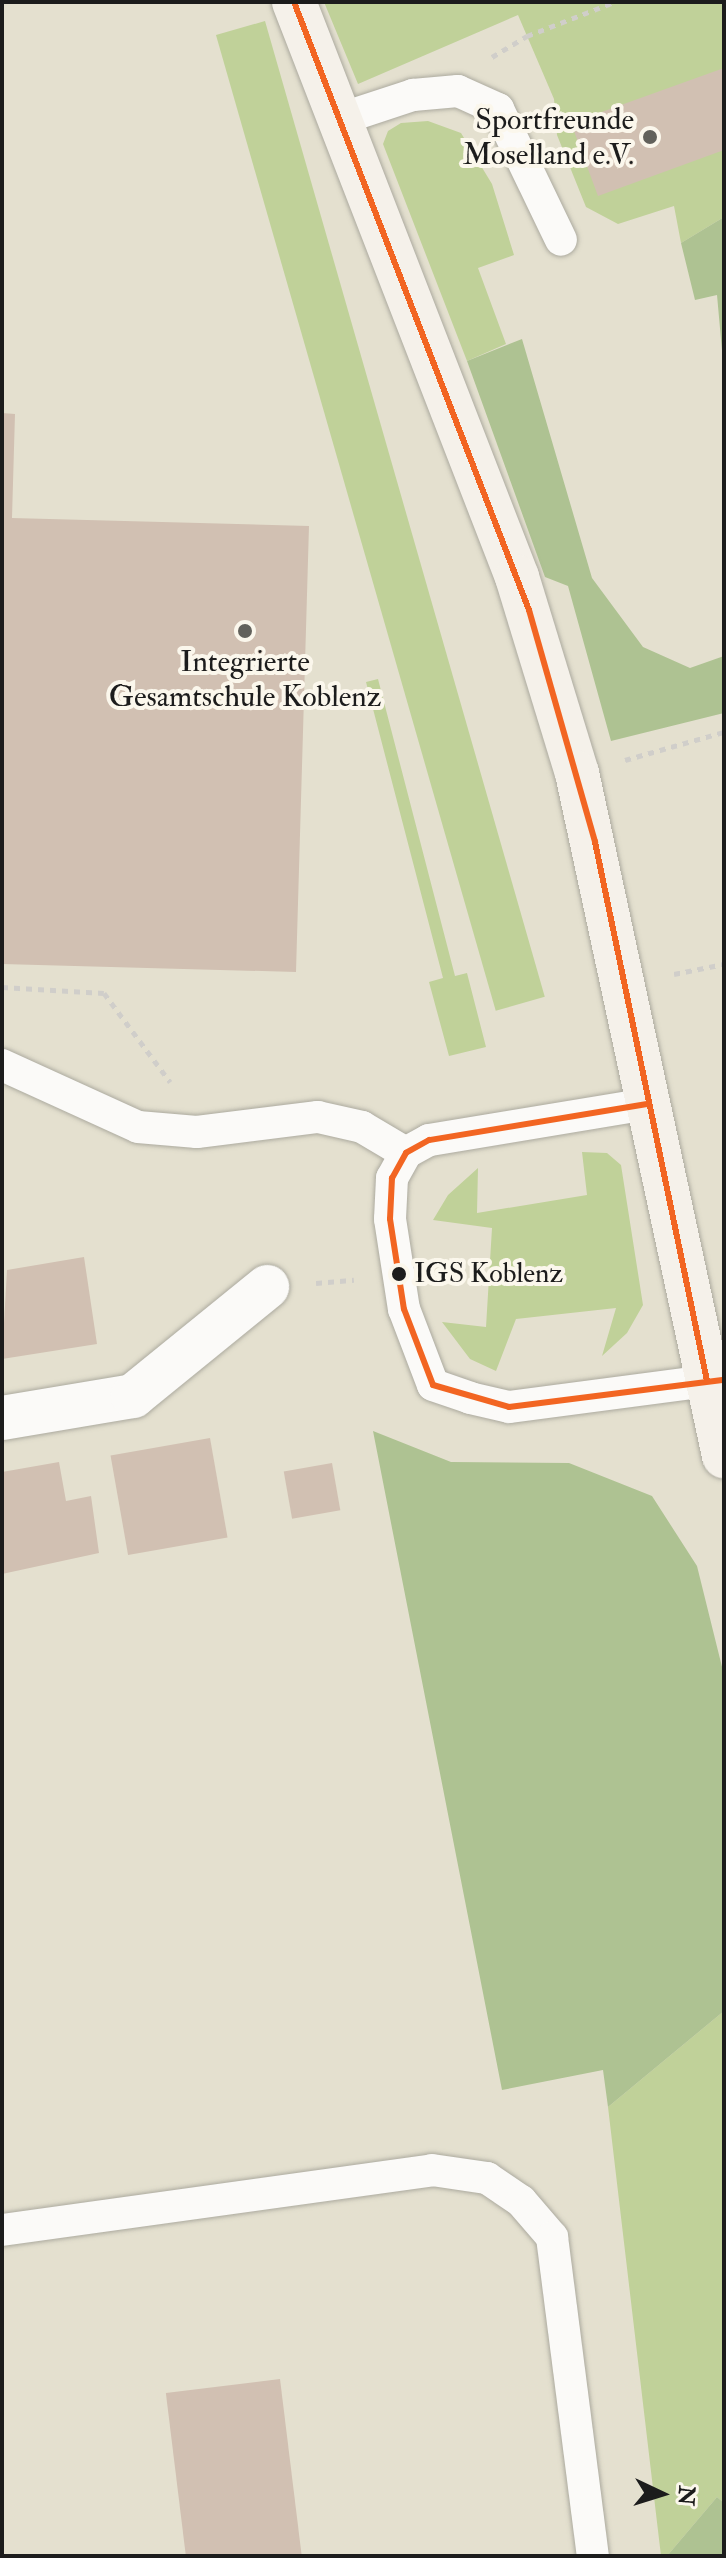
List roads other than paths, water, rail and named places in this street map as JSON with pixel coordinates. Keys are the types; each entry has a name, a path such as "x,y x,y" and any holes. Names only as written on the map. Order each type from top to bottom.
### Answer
{"street":[{"path":"294,2 343,118 529,610 595,842 647,1104 716,1380 724,1456"},
{"path":"2,1418 133,1396 267,1287"}],"lane":[{"path":"343,118 413,95 458,91 498,109 561,240"},
{"path":"2,1065 138,1127 197,1132 318,1117 362,1127 406,1153"},
{"path":"647,1104 429,1140 406,1153 392,1178 390,1219 404,1309 433,1385 509,1407 716,1380"},
{"path":"2,2230 432,2170 487,2178 521,2201 552,2237 593,2556"}],"place":[{"name":"Sportfreunde Moselland e.V.","path":"650,137"},
{"name":"Integrierte Gesamtschule Koblenz","path":"245,631"},
{"name":"IGS Koblenz","path":"399,1274"}]}
